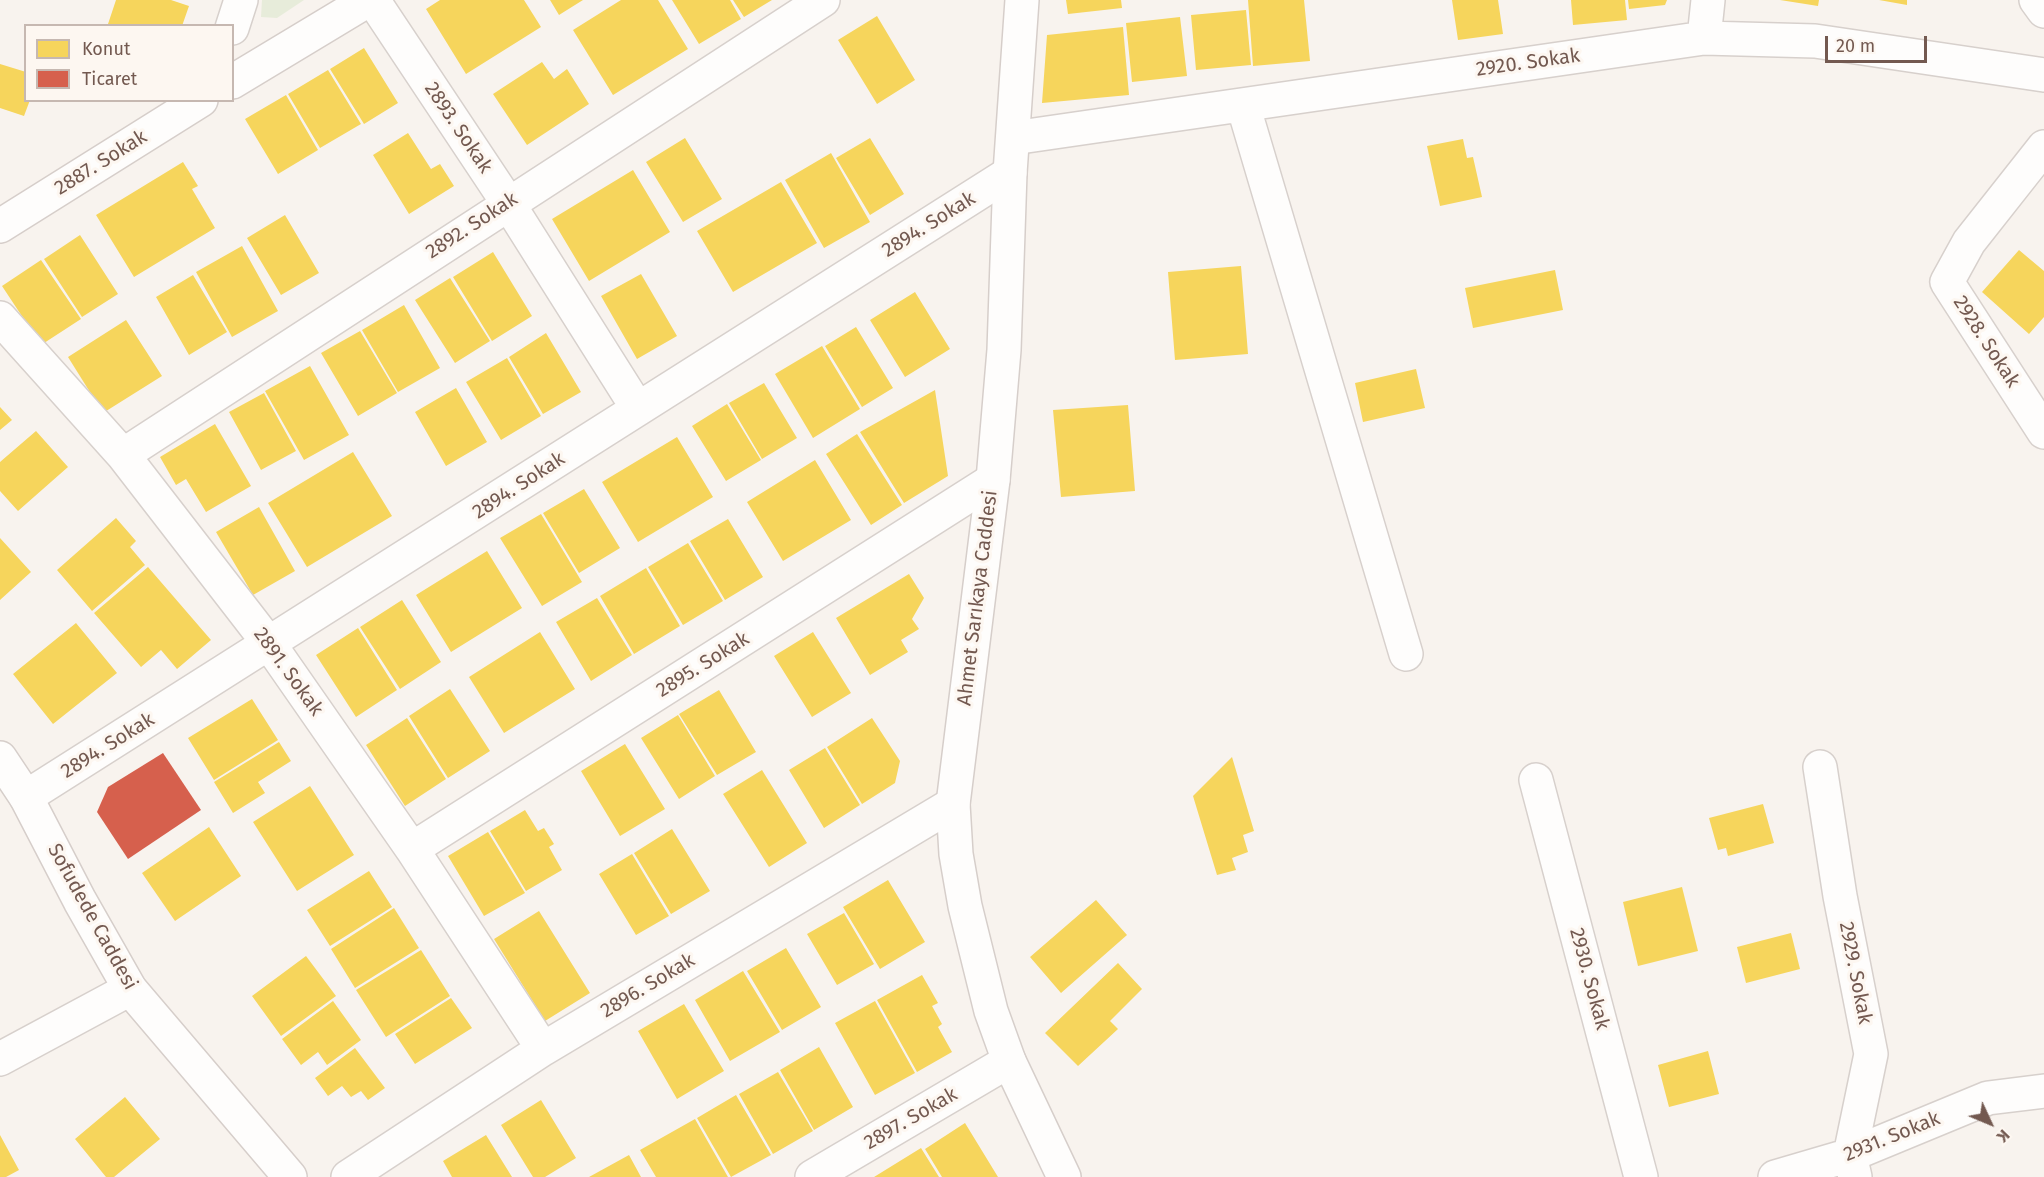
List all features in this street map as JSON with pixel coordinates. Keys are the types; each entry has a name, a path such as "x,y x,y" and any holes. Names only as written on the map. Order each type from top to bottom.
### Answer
{"street":[{"path":"233,24 241,0"},
{"path":"234,80 368,0"},
{"name":"2893. Sokak","path":"373,0 508,203 638,409"},
{"name":"2892. Sokak","path":"123,455 823,0"},
{"name":"Ahmet Sarıkaya Caddesi","path":"1022,0 1010,173 1004,350 993,480 953,804 956,854 991,1011 1009,1061 1064,1177"},
{"path":"1704,38 1708,0"},
{"path":"2036,0 2044,11"},
{"name":"2920. Sokak","path":"1013,138 1704,38 1815,41 2044,75"},
{"name":"2887. Sokak","path":"0,225 198,102"},
{"path":"1243,105 1406,654"},
{"name":"2928. Sokak","path":"2044,147 1969,242 1947,282 2044,432"},
{"name":"2894. Sokak","path":"26,797 270,645 1010,173"},
{"name":"2891. Sokak","path":"0,318 123,455 270,645 412,849 543,1049"},
{"name":"2895. Sokak","path":"412,849 993,480"},
{"name":"Sofudede Caddesi","path":"0,758 26,797 80,901 130,989 290,1177"},
{"name":"2929. Sokak","path":"1820,767 1840,896 1871,1054 1852,1166"},
{"name":"2930. Sokak","path":"1536,780 1641,1177"},
{"name":"2896. Sokak","path":"348,1177 543,1049 953,804"},
{"path":"0,1059 130,989"},
{"name":"2897. Sokak","path":"812,1177 1009,1061"},
{"name":"2931. Sokak","path":"1775,1177 1852,1166 1988,1098 2044,1091"}],"green space":[{"path":"262,0 304,0 277,18 261,17"}],"building: Konut":[{"path":"116,0 171,0 189,6 183,24 108,24"},
{"path":"440,0 524,0 541,27 466,74 426,9"},
{"path":"550,0 583,0 559,15"},
{"path":"621,0 658,0 688,49 613,95 573,30"},
{"path":"672,0 730,0 741,19 699,44"},
{"path":"733,0 772,0 744,17"},
{"path":"1066,0 1121,0 1122,8 1068,14"},
{"path":"1248,0 1304,0 1310,61 1253,66"},
{"path":"1452,0 1498,0 1503,34 1458,40"},
{"path":"1571,0 1625,0 1627,20 1573,25"},
{"path":"1628,0 1667,0 1665,5 1629,9"},
{"path":"1780,0 1819,0 1818,6"},
{"path":"1879,0 1907,0 1907,5"},
{"path":"1246,10 1251,65 1196,70 1191,15"},
{"path":"877,16 915,80 877,104 838,40"},
{"path":"1180,17 1187,76 1132,82 1126,23"},
{"path":"1123,27 1129,95 1042,103 1047,35"},
{"path":"364,48 398,103 364,124 330,69"},
{"path":"542,62 554,79 567,69 589,104 527,145 493,94"},
{"path":"0,64 24,71 24,102 29,102 24,116 0,108"},
{"path":"328,70 361,124 320,148 288,94"},
{"path":"286,95 318,150 278,174 245,119"},
{"path":"408,133 431,169 440,164 454,186 409,214 373,155"},
{"path":"685,138 722,199 683,222 646,162"},
{"path":"870,138 904,194 870,215 836,158"},
{"path":"1463,139 1467,158 1473,157 1482,197 1440,206 1427,146"},
{"path":"831,153 870,222 824,248 785,180"},
{"path":"183,162 198,186 192,189 215,228 134,277 96,215"},
{"path":"633,170 670,232 589,281 552,219"},
{"path":"781,182 817,243 733,292 697,231"},
{"path":"285,215 319,273 281,295 247,238"},
{"path":"80,235 118,294 82,317 44,259"},
{"path":"242,246 278,311 232,337 196,272"},
{"path":"2019,250 2044,271 2044,317 2029,334 1982,292"},
{"path":"493,252 532,316 492,341 453,277"},
{"path":"41,260 81,319 41,345 2,286"},
{"path":"1241,266 1248,354 1175,360 1168,272"},
{"path":"1555,270 1563,310 1473,328 1465,288"},
{"path":"641,274 677,336 637,359 601,296"},
{"path":"193,275 227,332 189,355 156,297"},
{"path":"450,278 490,341 455,363 415,300"},
{"path":"915,292 950,349 905,377 870,320"},
{"path":"404,305 440,368 398,392 362,330"},
{"path":"126,320 162,376 103,413 68,357"},
{"path":"856,327 893,388 862,407 825,346"},
{"path":"360,331 397,393 358,416 321,353"},
{"path":"546,333 581,392 543,414 509,357"},
{"path":"822,346 860,409 813,438 775,374"},
{"path":"507,358 541,416 501,440 466,382"},
{"path":"310,366 349,435 304,460 265,391"},
{"path":"1416,369 1425,408 1363,422 1355,383"},
{"path":"764,383 797,438 762,459 729,403"},
{"path":"456,388 487,442 446,466 415,412"},
{"path":"935,390 948,476 904,503 860,432"},
{"path":"264,393 296,451 261,470 229,412"},
{"path":"727,404 761,460 726,481 692,426"},
{"path":"1128,405 1135,491 1061,497 1053,410"},
{"path":"0,407 12,420 0,430"},
{"path":"215,424 251,486 206,512 186,479 176,485 160,457"},
{"path":"36,431 68,467 18,511 0,491 0,462"},
{"path":"857,434 902,505 871,525 826,454"},
{"path":"677,437 713,497 638,542 602,482"},
{"path":"353,452 392,516 307,567 268,503"},
{"path":"815,460 851,520 783,561 747,502"},
{"path":"584,489 620,548 579,573 543,513"},
{"path":"259,507 295,571 253,595 216,532"},
{"path":"541,514 582,582 542,606 500,538"},
{"path":"116,518 136,541 130,547 145,565 92,611 57,570"},
{"path":"728,519 763,577 725,600 690,541"},
{"path":"0,538 31,572 0,600"},
{"path":"688,543 723,601 683,625 648,567"},
{"path":"487,551 522,608 451,652 416,595"},
{"path":"148,567 211,640 177,669 161,650 141,667 94,613"},
{"path":"646,568 680,626 634,654 600,596"},
{"path":"909,574 924,598 912,619 919,629 901,640 908,652 870,675 836,618"},
{"path":"597,598 632,655 591,681 556,622"},
{"path":"402,600 441,662 400,689 360,627"},
{"path":"76,623 117,673 53,724 13,674"},
{"path":"358,628 397,690 356,717 316,655"},
{"path":"540,632 575,689 504,733 469,677"},
{"path":"813,632 851,693 812,717 774,656"},
{"path":"450,689 490,751 448,778 409,716"},
{"path":"719,690 756,752 717,775 679,714"},
{"path":"252,699 278,740 214,780 188,738"},
{"path":"678,715 715,776 679,799 641,738"},
{"path":"407,718 446,779 405,806 366,745"},
{"path":"872,718 900,761 895,783 862,804 827,747"},
{"path":"279,742 291,761 258,782 265,793 233,813 214,782"},
{"path":"625,744 665,809 620,836 581,771"},
{"path":"825,748 860,805 824,828 789,770"},
{"path":"1232,757 1254,831 1243,835 1248,852 1232,858 1236,870 1217,875 1193,796"},
{"path":"762,770 807,843 769,867 723,794"},
{"path":"310,786 354,855 297,891 253,822"},
{"path":"1763,804 1774,843 1728,856 1726,848 1718,850 1709,818"},
{"path":"525,810 538,831 544,828 554,844 549,847 562,870 526,891 490,831"},
{"path":"209,827 241,876 175,921 142,873"},
{"path":"672,829 710,891 671,914 634,853"},
{"path":"488,832 525,893 484,916 448,856"},
{"path":"632,854 669,916 636,935 599,874"},
{"path":"369,871 392,907 330,946 307,910"},
{"path":"888,880 925,942 880,969 843,907"},
{"path":"1682,887 1698,951 1638,966 1623,902"},
{"path":"1096,900 1127,935 1061,993 1030,957"},
{"path":"394,908 419,948 355,988 331,949"},
{"path":"539,911 590,993 545,1021 494,939"},
{"path":"844,913 874,964 837,985 807,934"},
{"path":"1791,933 1800,969 1746,983 1737,947"},
{"path":"786,948 821,1007 782,1030 747,971"},
{"path":"421,950 450,996 386,1037 356,990"},
{"path":"306,956 336,996 281,1036 252,996"},
{"path":"1118,963 1142,989 1110,1021 1118,1029 1078,1066 1045,1033"},
{"path":"743,971 780,1032 730,1061 695,1000"},
{"path":"922,975 938,1003 932,1006 942,1024 938,1027 952,1052 917,1072 877,1000"},
{"path":"451,998 472,1028 415,1064 395,1034"},
{"path":"333,1001 361,1040 327,1065 318,1052 301,1065 282,1039"},
{"path":"875,1001 915,1073 875,1095 835,1023"},
{"path":"684,1004 724,1071 677,1099 638,1031"},
{"path":"819,1047 853,1107 814,1130 780,1070"},
{"path":"355,1048 385,1088 368,1100 361,1091 351,1097 342,1086 328,1096 315,1078"},
{"path":"1708,1051 1719,1094 1669,1107 1658,1065"},
{"path":"778,1072 813,1131 773,1154 739,1094"},
{"path":"736,1095 771,1155 731,1177 697,1118"},
{"path":"125,1097 160,1139 114,1177 106,1177 75,1139"},
{"path":"541,1100 576,1158 545,1177 533,1177 501,1125"},
{"path":"695,1119 728,1177 656,1177 640,1150"},
{"path":"965,1123 998,1177 942,1177 925,1149"},
{"path":"0,1135 19,1170 6,1177 0,1177"},
{"path":"486,1135 512,1177 452,1177 443,1161"},
{"path":"921,1148 939,1177 874,1177"},
{"path":"629,1155 641,1177 589,1177"}],"building: Ticaret":[{"path":"163,753 201,810 128,859 97,812 108,787"}]}
